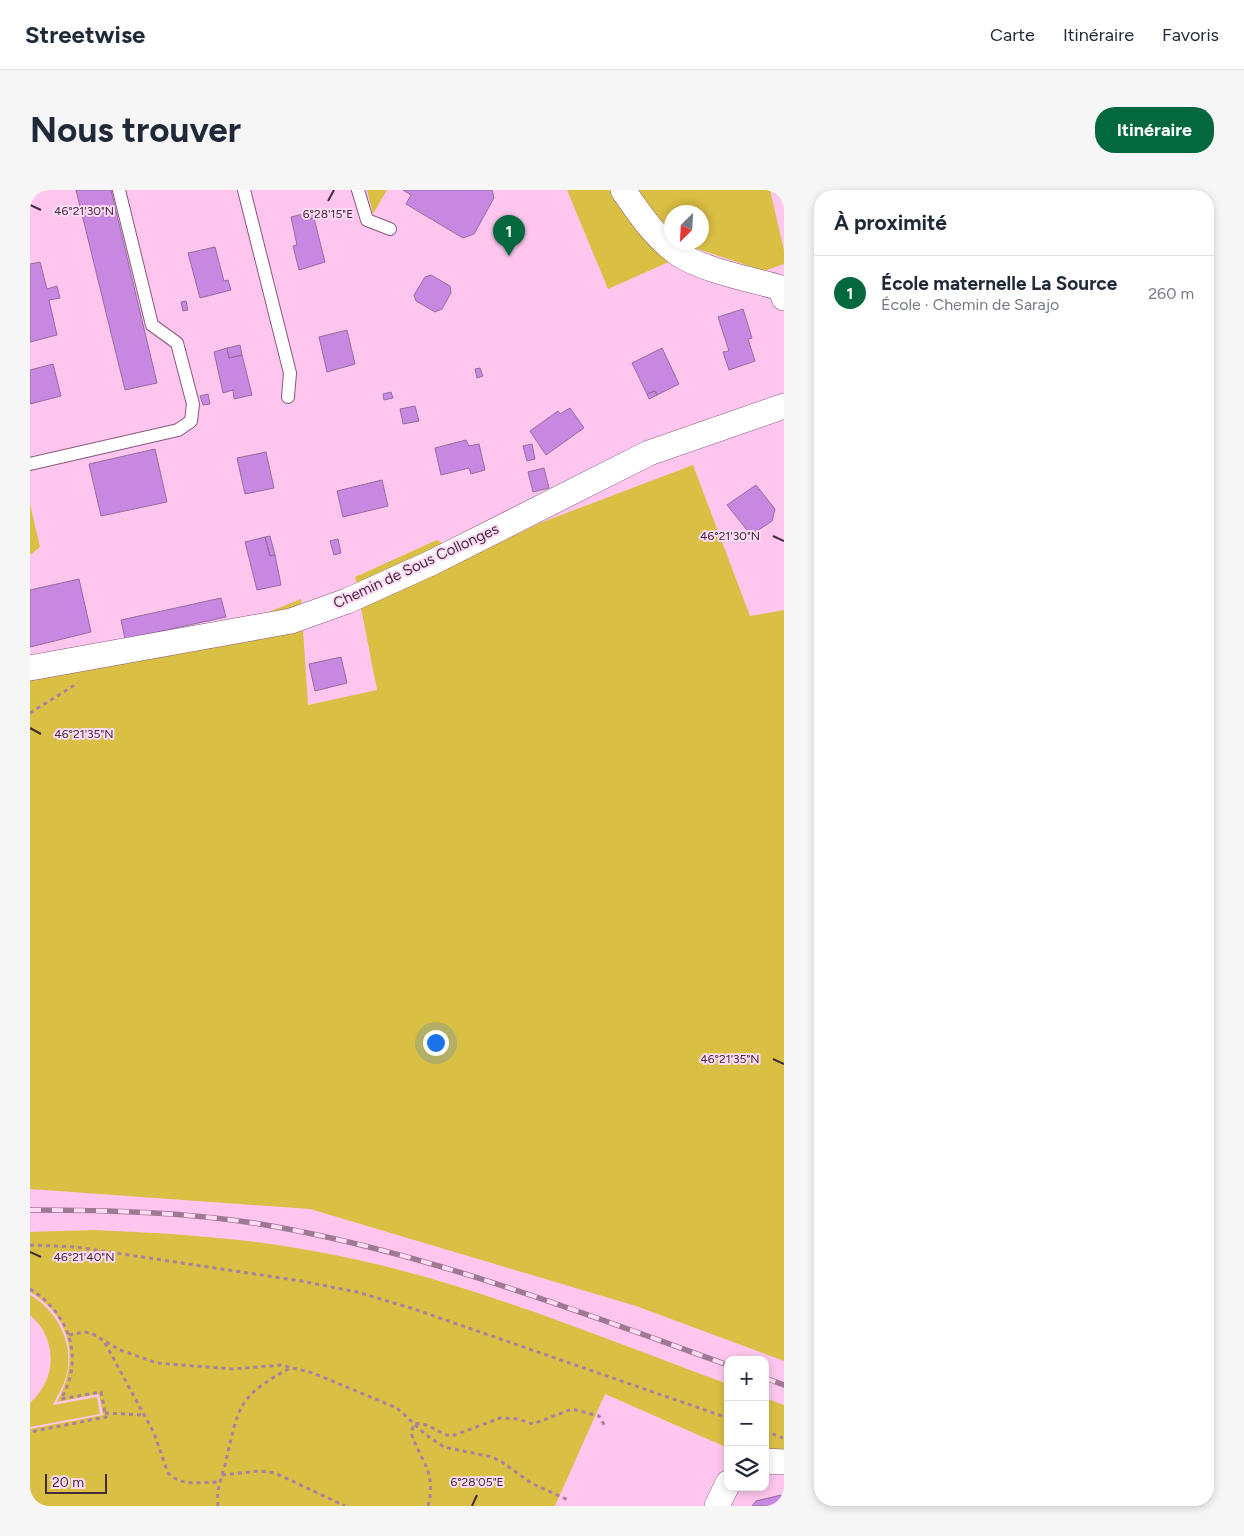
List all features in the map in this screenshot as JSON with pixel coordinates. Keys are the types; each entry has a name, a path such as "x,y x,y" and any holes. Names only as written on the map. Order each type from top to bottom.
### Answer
{"street":[{"path":"623,190 655,234 679,254 708,266 781,288 784,298"},
{"name":"Chemin de Sous Collonges","path":"30,668 290,621 347,602 430,563 649,453 784,406"},
{"path":"769,1461 784,1462"},
{"path":"717,1506 724,1491"}],"lane":[{"path":"30,464 178,430 191,421 194,404 177,343 152,325 119,190"},
{"path":"244,190 290,374 288,397"},
{"path":"358,190 366,220 390,229"}],"path":[{"path":"30,1245 86,1249 302,1281 357,1292 411,1308 724,1417"},
{"path":"30,1289 52,1306 61,1318 69,1335 73,1361 71,1376 61,1399 101,1392 106,1418 30,1432"},
{"path":"69,1335 84,1332 132,1356 170,1365 233,1369 270,1365 292,1367 313,1373 397,1408 434,1442 444,1447 492,1457 531,1483 568,1500"},
{"path":"104,1341 145,1415 157,1440 165,1467 173,1478 186,1483 220,1482"},
{"path":"218,1506 217,1491 234,1424 243,1403 257,1386 292,1367"},
{"path":"414,1424 425,1425 446,1436 459,1436 500,1418 537,1424 572,1409 599,1416 606,1428"},
{"path":"105,1413 145,1415"},
{"path":"414,1424 411,1433 430,1471 431,1480 428,1506"},
{"path":"769,1433 784,1438"},
{"path":"222,1475 259,1471 276,1473 345,1506"}],"shaded area":[{"path":"367,190 387,190 373,214"},
{"path":"567,190 770,190 784,250 784,264 764,271 701,250 709,250 709,205 664,205 664,250 696,250 608,289"},
{"path":"693,465 750,616 784,610 784,1361 636,1306 310,1209 30,1189 30,675 198,640 301,599 308,705 377,690 355,577 437,540 467,559 540,523"},
{"path":"30,504 40,547 30,555"},
{"path":"94,1230 250,1241 357,1260 465,1289 571,1325 724,1382 724,1446 605,1394 555,1506 30,1506 30,1429 103,1415 99,1394 57,1402 68,1371 70,1355 68,1341 63,1327 55,1314 44,1302 30,1292 30,1232"},
{"path":"30,1295 49,1310 62,1330 66,1341 68,1365 66,1377 53,1405 97,1397 100,1414 30,1427 30,1403 39,1393 45,1382 51,1359 46,1336 30,1315"},
{"path":"769,1399 784,1405 784,1453 769,1454"}],"building":[{"path":"76,190 111,190 157,383 125,390"},
{"path":"403,190 492,190 494,198 474,234 463,238 406,204 411,195"},
{"path":"313,212 314,218 305,220 303,214"},
{"path":"303,214 305,220 314,218 325,262 299,270 293,246 297,245 291,217"},
{"path":"215,247 224,281 228,280 231,290 200,298 188,253"},
{"path":"40,262 47,289 57,286 60,298 49,300 57,335 30,342 30,264"},
{"path":"431,275 450,286 451,293 442,309 435,312 416,301 414,295 425,277"},
{"path":"186,301 188,310 183,311 181,302"},
{"path":"743,309 752,338 748,339 755,361 729,370 723,352 729,351 718,317"},
{"path":"347,330 355,364 327,372 319,337"},
{"path":"240,345 242,355 229,358 227,348"},
{"path":"227,348 229,358 242,355 252,395 234,399 233,390 223,393 214,352"},
{"path":"662,348 679,384 657,395 655,391 647,394 632,363"},
{"path":"53,364 61,396 30,404 30,370"},
{"path":"480,368 483,376 477,378 475,369"},
{"path":"655,391 657,395 649,399 647,394"},
{"path":"391,392 393,398 384,400 383,394"},
{"path":"208,394 210,404 203,405 200,396"},
{"path":"415,406 419,421 403,424 400,409"},
{"path":"570,408 584,428 546,455 530,431 558,411 560,414"},
{"path":"466,440 469,446 479,444 485,470 471,474 469,468 441,475 435,448"},
{"path":"532,444 535,459 527,461 523,446"},
{"path":"155,449 167,502 101,516 89,464"},
{"path":"266,452 274,488 245,494 237,458"},
{"path":"544,468 549,488 533,492 528,472"},
{"path":"382,480 388,506 343,517 337,491"},
{"path":"756,485 775,509 772,521 751,535 727,505"},
{"path":"270,536 275,555 270,556 265,537"},
{"path":"265,537 270,556 275,555 281,585 257,590 245,542"},
{"path":"338,539 341,553 334,555 330,541"},
{"path":"79,579 91,632 30,647 30,590"},
{"path":"221,598 226,617 125,639 121,620"},
{"path":"341,657 347,683 315,691 309,664"},
{"path":"781,1495 784,1506 752,1506 756,1501"}],"railway":[{"path":"30,1210 174,1214 260,1224 320,1236 380,1250 497,1284 724,1364"},
{"path":"769,1379 784,1385"}],"place":[{"name":"École maternelle La Source","path":"509,256"}]}
